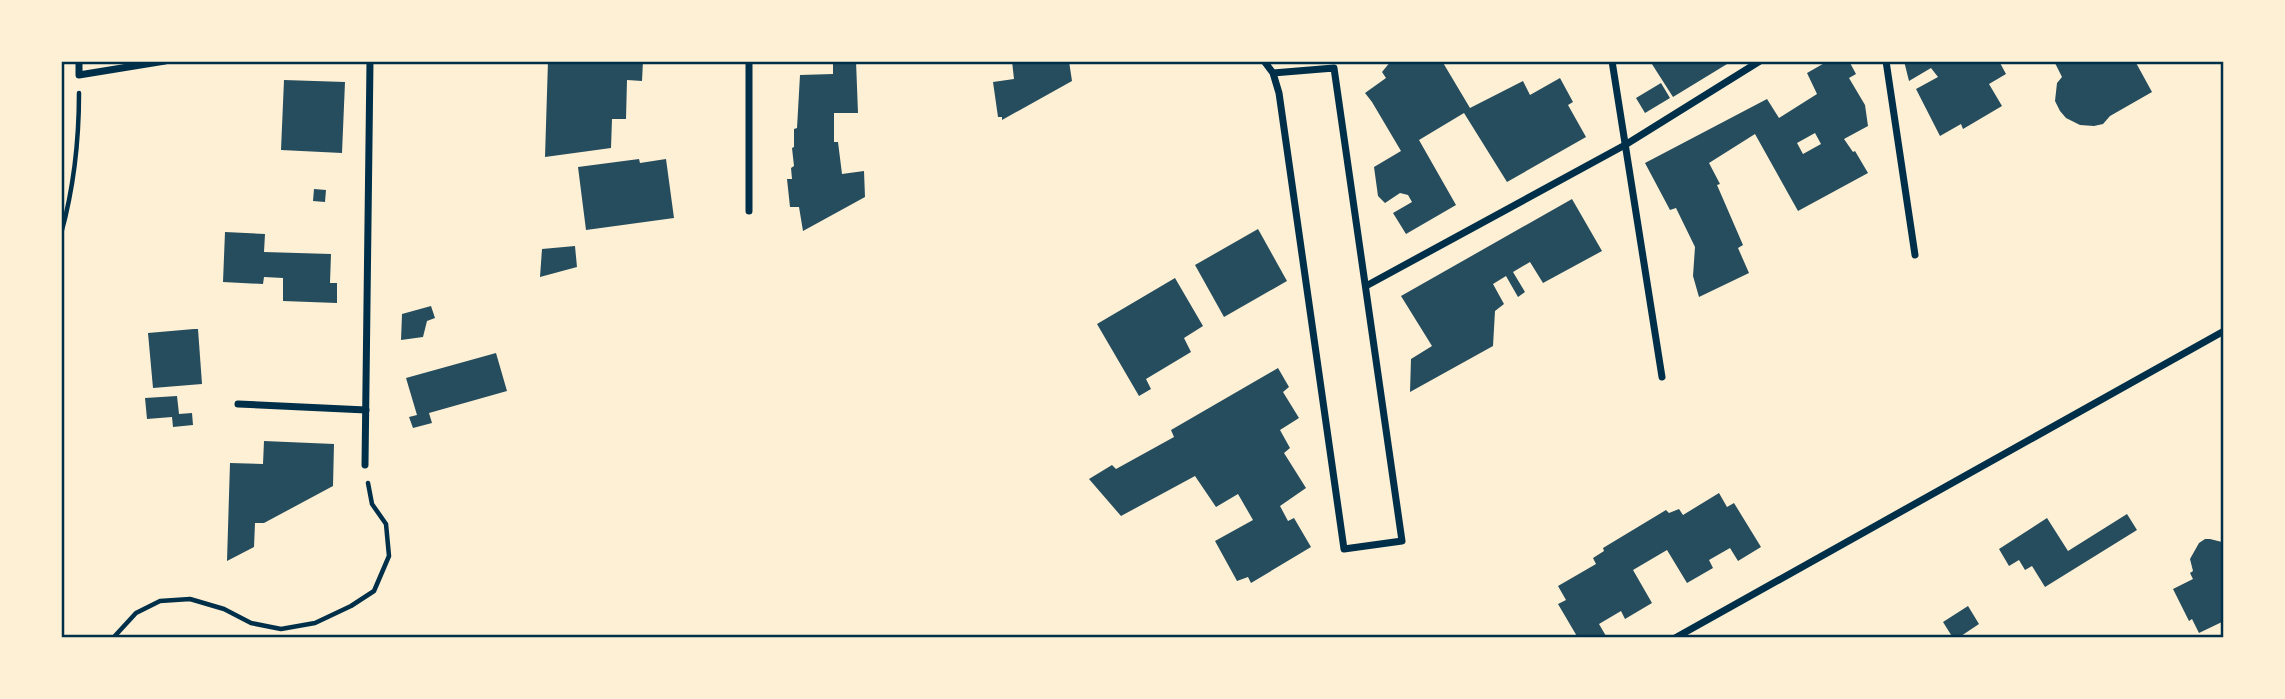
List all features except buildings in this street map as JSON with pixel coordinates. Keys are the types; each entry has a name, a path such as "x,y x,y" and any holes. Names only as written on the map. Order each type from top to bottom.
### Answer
{"street":[{"path":"79,61 79,75 165,61"},
{"path":"365,465 370,61"},
{"path":"749,61 749,211"},
{"path":"1264,61 1273,73 1279,93 1343,549 1402,541 1333,64 1273,73"},
{"path":"1612,61 1662,377"},
{"path":"1366,286 1625,145 1760,61"},
{"path":"1886,61 1915,255"},
{"path":"1675,638 2224,331"},
{"path":"238,404 366,410"}],"path":[{"path":"61,234 70,200 79,140 79,75"},
{"path":"113,638 136,613 160,601 190,600 224,609 251,624 281,629 315,623 367,596 374,590 389,556 386,524 372,504 365,465"}]}
